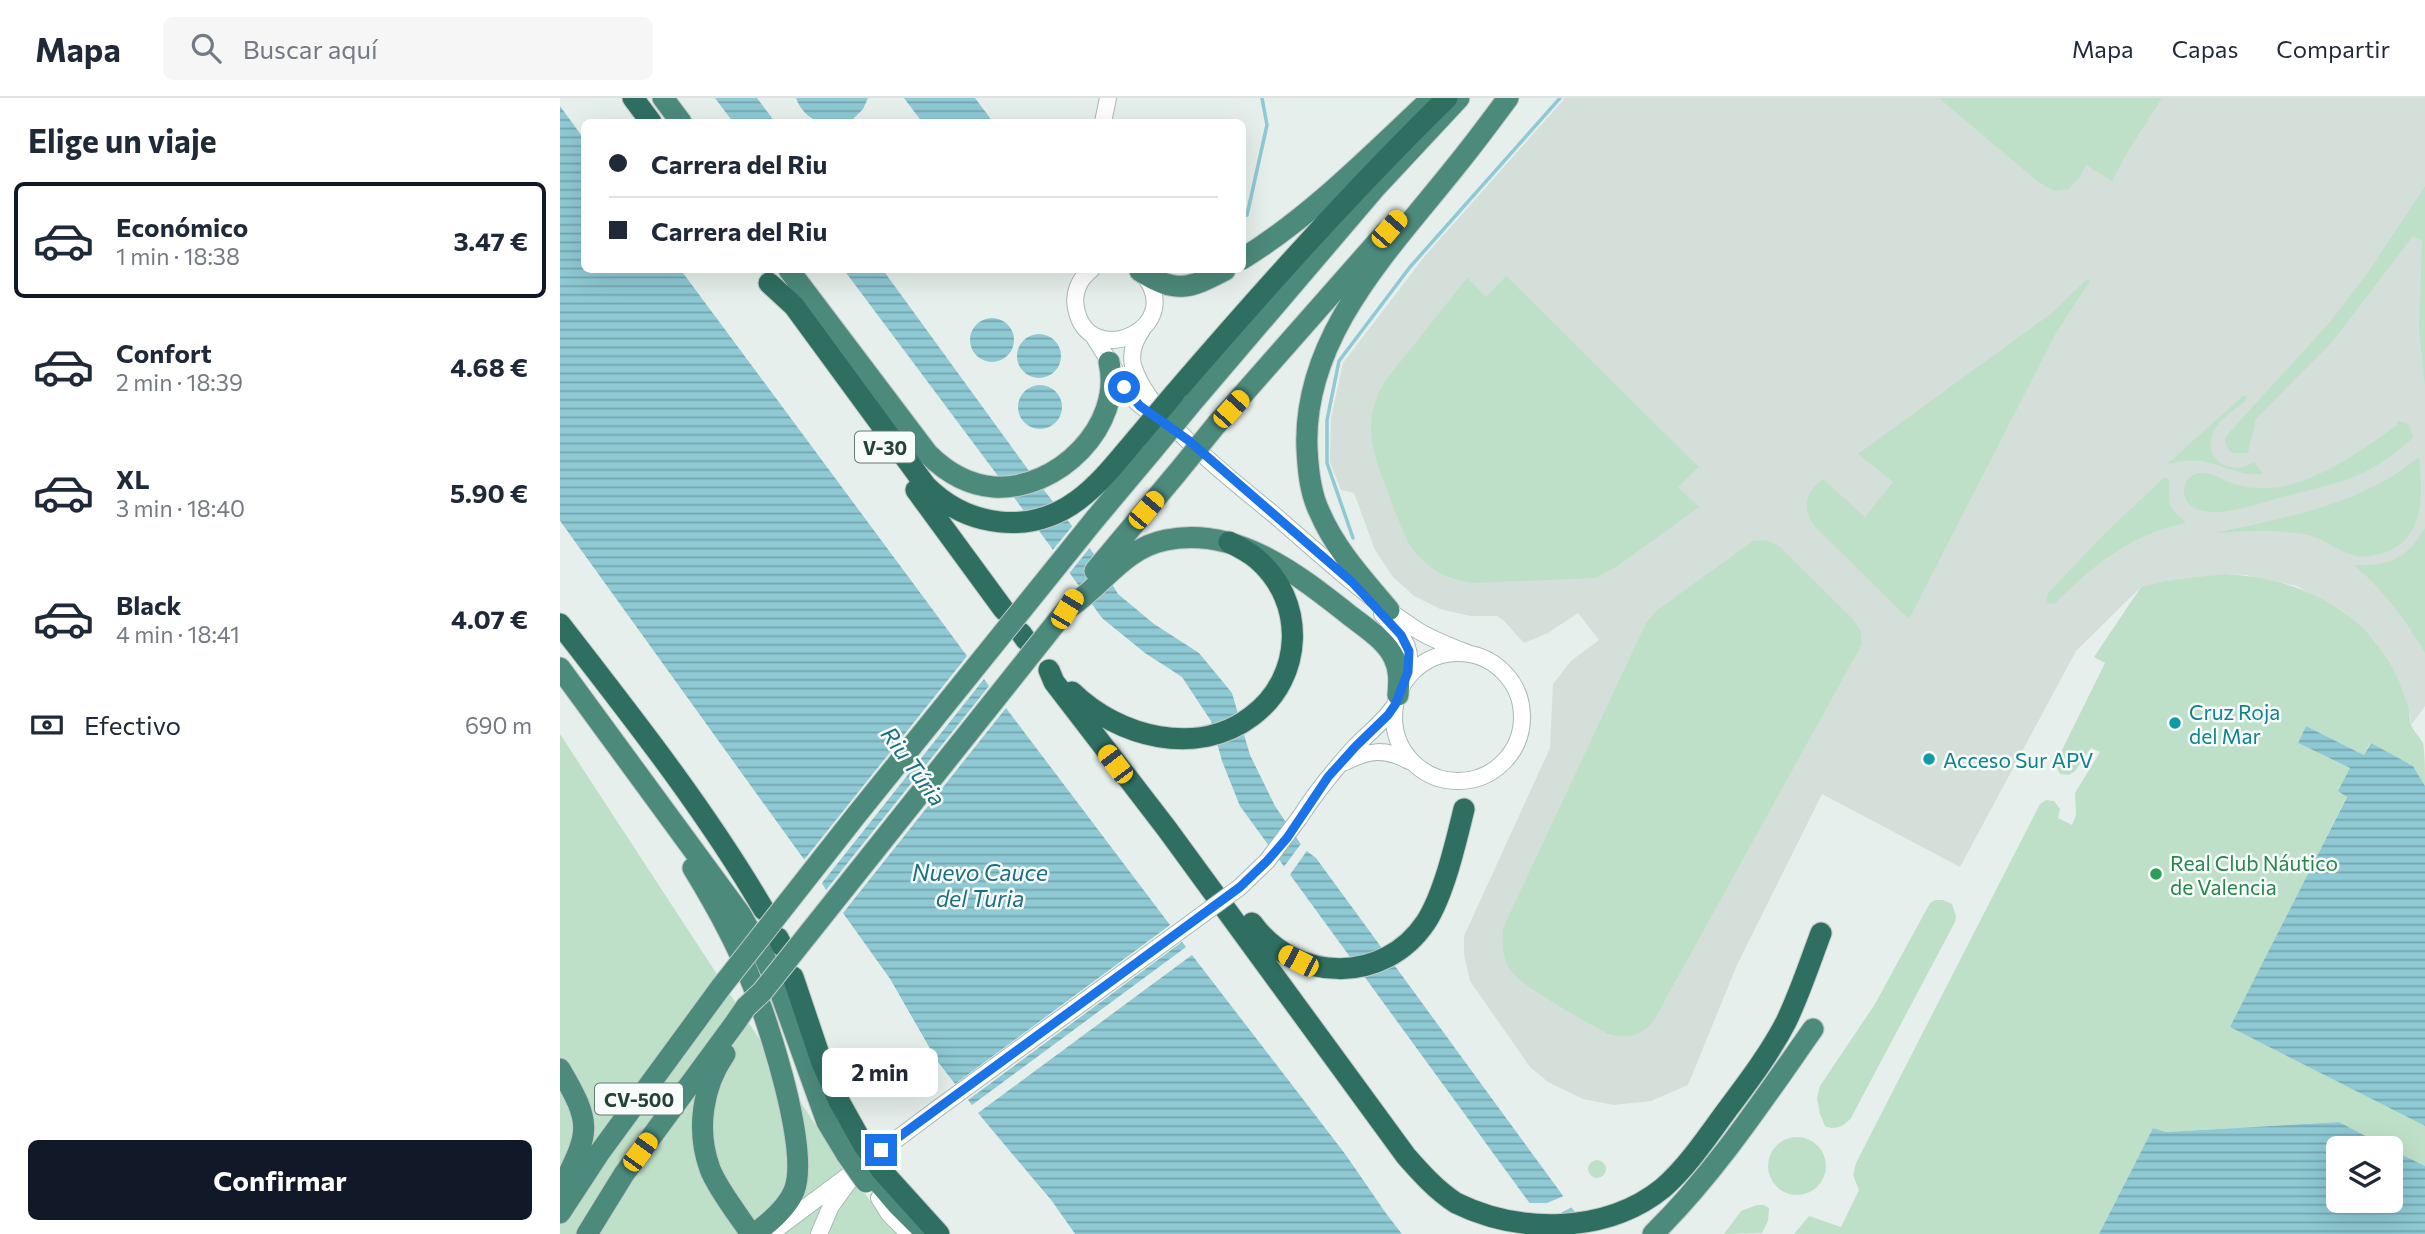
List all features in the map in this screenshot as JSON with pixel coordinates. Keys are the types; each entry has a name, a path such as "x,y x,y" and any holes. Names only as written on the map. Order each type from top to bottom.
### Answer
{"highway":[{"path":"632,98 649,119"},
{"path":"663,98 679,119"},
{"path":"1246,256 1335,187 1432,98"},
{"path":"764,276 794,306 915,473 931,491 946,504 967,515 987,521 1012,523 1035,520 1067,508 1145,444 1329,218 1373,170 1447,98"},
{"path":"1182,400 1459,98"},
{"path":"1120,553 1177,473 1216,425 1444,165 1507,98"},
{"path":"1389,610 1335,544 1318,509 1308,471 1306,426 1312,384 1328,342 1367,279 1507,98"},
{"name":"V-30","path":"791,273 900,420 928,454 960,478 990,486 1024,484 1044,477 1076,454 1107,411 1111,391 1109,362"},
{"path":"1144,273 1165,285 1179,287 1203,281 1219,273"},
{"name":"V-30","path":"764,276 786,311 1004,610"},
{"name":"CV-500","path":"560,1213 600,1152 721,987 1095,519 1145,444"},
{"path":"1120,553 1167,540 1198,537 1229,542 1264,556 1297,576 1382,642 1394,655 1399,694"},
{"path":"1229,542 1257,559 1266,569 1284,595 1292,621 1293,645 1288,669 1276,691 1252,716 1235,726 1202,736 1155,736 1118,726 1083,702 1046,666 1054,682 1167,829 1406,1156 1456,1204 1491,1221 1530,1230 1557,1231 1594,1226 1628,1212 1647,1200 1685,1165 1777,1039 1795,1002 1821,933"},
{"name":"CV-500","path":"587,1234 624,1174 737,1028 746,1007 762,992 1067,609 1084,598 1120,553"},
{"path":"560,624 704,816 764,911"},
{"path":"560,668 741,915 775,947 827,1122 897,1204 927,1234"},
{"path":"1087,726 1182,828 1259,933 1284,954 1310,966 1339,969 1372,963 1398,950 1420,930 1435,905 1465,809"},
{"path":"656,798 668,829 714,905 752,982 775,1052 792,1117 799,1157 794,1190 778,1214 751,1232 710,1170 701,1131 706,1093 737,1028"},
{"path":"793,977 822,1063 866,1168 916,1234"},
{"path":"1658,1228 1693,1191 1752,1118 1813,1028"},
{"path":"560,1069 573,1091 585,1124 579,1151 560,1192"},
{"path":"866,1168 913,1207 939,1234"}],"street":[{"path":"1104,119 1108,98"},
{"path":"1142,273 1154,295 1152,314 1137,337 1133,365 1155,403 1188,440"},
{"path":"1079,278 1075,296 1078,316 1124,387 1140,406 1188,440 1352,582 1430,638 1492,663 1502,670 1517,692 1522,718 1517,743 1502,764 1491,772 1470,780 1436,777 1390,752 1374,750 1340,764"},
{"path":"1090,332 1117,341 1134,336 1142,330"},
{"path":"1352,582 1405,641 1410,657 1399,694 1395,730 1405,753 1414,763"},
{"path":"774,1233 866,1168 937,1109 1240,887 1287,838 1340,764 1388,715 1412,673 1433,658 1456,653 1470,654"},
{"path":"819,1234 831,1206 866,1168"},
{"path":"866,1168 889,1214 909,1234"}],"shaded area":[{"path":"1565,98 2425,98 2425,706 2411,725 2410,713 2398,679 2376,642 2343,611 2297,586 2246,575 2224,574 2141,587 2076,651 1960,867 1822,794 1737,965 1688,1085 1651,1101 1614,1105 1583,1099 1548,1082 1530,1067 1470,981 1464,955 1464,936 1550,748 1553,684 1571,661 1599,640 1578,613 1548,633 1524,643 1497,616 1470,616 1440,609 1414,596 1393,577 1375,550 1354,493 1341,490 1330,462 1331,418 1343,363 1424,257"}],"green space":[{"path":"1939,98 2162,98 2112,181 2086,165 2069,189 2054,191 2037,181"},
{"path":"2425,186 2425,386 2419,330 2422,241 2413,236 2333,341 2256,419 2248,453 2232,453 2226,445 2227,435 2330,322 2369,271"},
{"path":"1506,276 1699,467 1678,487 1699,507 1616,567 1595,578 1473,583 1454,579 1437,571 1410,546 1373,449 1373,410 1385,381 1467,278 1486,297"},
{"path":"2087,279 2090,281 2056,333 1909,619 1814,526 1808,513 1809,495 1823,479 1865,517 1893,482 1858,454 2052,313"},
{"path":"2243,396 2247,396 2246,400 2224,418 2214,431 2211,449 2220,463 2236,468 2254,462 2263,474 2238,472 2206,462 2182,461 2166,465"},
{"path":"2397,421 2408,424 2414,437 2381,463 2339,482 2225,511 2199,510 2188,503 2184,494 2185,483 2198,473 2210,474 2254,488 2270,488 2304,480 2353,455 2397,425"},
{"path":"2419,457 2421,498 2415,523 2401,544 2384,553 2352,555 2314,537 2297,533 2259,531 2210,534 2290,516 2349,497 2382,482"},
{"path":"2164,478 2168,478 2171,506 2186,523 2130,543 2083,577 2054,604 2046,603 2048,593 2107,531"},
{"path":"2425,528 2425,653 2393,606 2354,565 2377,564 2396,559 2411,547"},
{"path":"1766,540 1779,546 1852,618 1861,632 1862,644 1653,1022 1643,1031 1632,1035 1608,1034 1528,986 1511,971 1504,956 1503,928 1646,623 1656,611 1753,541"},
{"name":"Real Club Náutico de Valencia","path":"2224,574 2278,582 2303,590 2327,601 2368,633 2385,655 2398,679 2409,710 2411,725 2423,743 2425,786 2413,766 2370,743 2364,755 2306,726 2298,743 2350,768 2347,796 2231,1027 2425,1126 2425,1166 2403,1155 2403,1136 2366,1136 2339,1122 2166,1132 2153,1128 2099,1234 1794,1234 1809,1216 1841,1227 1859,1190 1853,1175 1856,1163 2040,804 2046,800 2054,801 2060,809 2058,818 2072,825 2076,815 2075,793 2100,752 2091,748 2075,771 2069,775 2060,774 2055,764 2105,663 2094,657 2141,587"},
{"path":"560,734 824,1138 898,1234 560,1234"},
{"path":"1935,900 1952,904 1955,922 1851,1118 1839,1127 1825,1126 1817,1098 1820,1086 1875,1004 1930,903"},
{"path":"1791,1137 1803,1137 1818,1145 1826,1160 1826,1172 1818,1187 1803,1195 1791,1195 1776,1187 1768,1172 1768,1160 1776,1145"},
{"path":"1597,1160 1603,1163 1606,1169 1603,1175 1597,1178 1591,1175 1588,1169 1591,1163"},
{"path":"1757,1205 1769,1208 1768,1221 1762,1233 1724,1234 1741,1211"}],"water":[{"path":"715,98 757,98 773,119 731,119"},
{"path":"796,98 868,98 863,109 853,119 813,119"},
{"path":"904,98 975,98 991,119 920,119"},
{"name":"Nuevo Cauce del Turia","path":"560,106 581,135 581,273 683,273 1002,702 1346,1155 1402,1234 1075,1234 1051,1200 996,1137 937,1061 890,979 560,521"},
{"path":"846,273 885,273 1029,471 1094,554 1118,594 1154,624 1199,653 1232,693 1250,755 1275,806 1304,849 1316,858 1591,1234 1531,1205 1240,806 1222,761 1211,721 1182,677 1145,653 1102,618"},
{"path":"992,318 1001,319 1008,324 1013,331 1013,349 1008,356 1001,361 992,362 983,361 976,356 971,349 970,340 971,331 976,324 983,319"},
{"path":"1039,334 1048,335 1055,340 1060,347 1060,365 1055,372 1048,377 1039,378 1030,377 1023,372 1018,365 1017,356 1018,347 1023,340 1030,335"},
{"path":"1040,385 1049,386 1056,391 1061,398 1061,416 1056,423 1049,428 1040,429 1031,428 1024,423 1019,416 1018,407 1019,398 1024,391 1031,386"},
{"path":"2306,726 2364,755 2371,743 2413,766 2425,786 2425,1126 2230,1027 2347,797 2338,791 2350,768 2298,743"},
{"path":"2339,1122 2366,1136 2326,1136 2326,1213 2403,1213 2403,1155 2425,1166 2425,1234 2099,1234 2153,1128 2166,1132"}],"pier":[{"path":"683,273 687,273 1005,700 1349,1153 1405,1234 1402,1234 1385,1212 1346,1155 1192,955 978,1113 1051,1200 1075,1234 1071,1234 934,1063 887,981 560,527 560,521 804,860 967,656","holes":["984,679 989,686 826,890 822,883","1006,708 1170,925 955,1084 937,1061 890,979 843,913","1182,942 1186,947 972,1105 968,1100"]},
{"path":"1075,523 1092,545 1067,576 1051,552"},
{"path":"1303,841 1309,848 1289,876 1283,868"},
{"path":"1566,1195 1574,1206 1557,1215 1582,1216 1595,1234 1551,1234 1526,1203 1547,1203"}],"waterway":[{"path":"1247,215 1267,125 1262,98"},
{"path":"1353,538 1327,463 1327,420 1339,361 1410,267 1560,98"}],"place":[{"name":"Cruz Roja del Mar","path":"2175,723"},
{"name":"Acceso Sur APV","path":"1929,759"},
{"name":"Real Club Náutico de Valencia","path":"2156,874"}],"route":[{"path":"881,1150 1240,887 1287,838 1328,777 1388,715 1395,705 1408,672 1410,657 1405,641 1352,582 1188,440 1150,415 1124,387"}],"water label":[{"name":"Riu Túria","path":"914,766"}]}
